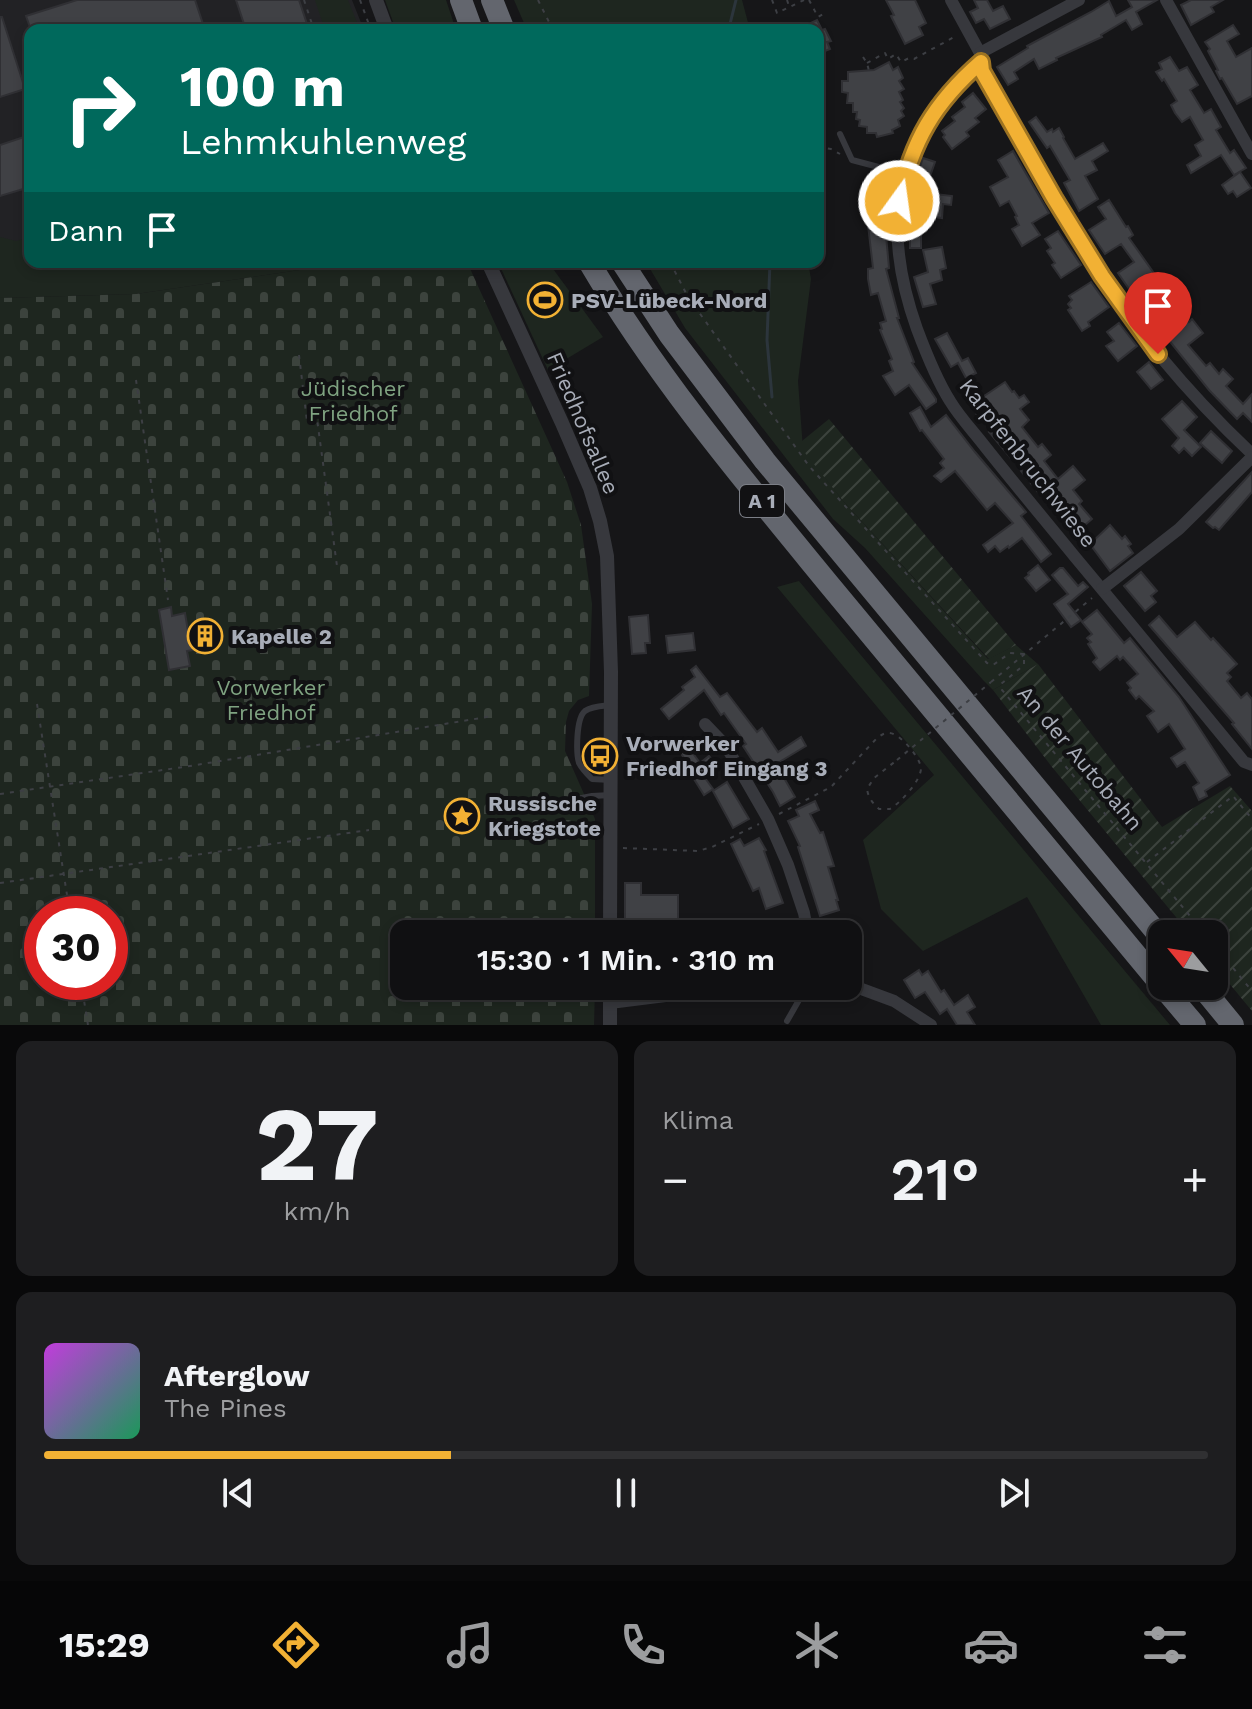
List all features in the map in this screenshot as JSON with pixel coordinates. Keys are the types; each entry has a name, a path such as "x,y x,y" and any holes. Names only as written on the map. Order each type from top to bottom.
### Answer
{"highway":[{"path":"461,0 470,24"},
{"path":"492,0 502,24"},
{"name":"A 1","path":"593,268 693,416 1148,969"},
{"name":"A 1","path":"626,268 669,334 765,461 1148,922"},
{"name":"A 1","path":"1174,1000 1195,1025"},
{"path":"1212,1000 1233,1025"}],"street":[{"path":"376,0 385,24"},
{"path":"951,0 981,58 982,71 1102,276 1158,354 1206,410 1252,455 1179,529 1102,589"},
{"name":"Karpfenbruchwiese","path":"1079,0 981,58 924,128 913,150 899,201 899,264 907,301 924,348 950,401 1244,762 1251,765"},
{"path":"1166,0 1252,154"},
{"name":"Friedhofsallee","path":"491,268 590,488 607,556 611,705 610,920"},
{"path":"705,724 726,746 768,819 788,865 805,920"},
{"path":"862,989 894,1001 931,1025"},
{"path":"610,1025 610,1003 634,1000"}],"lane":[{"path":"840,134 852,160 905,174"},
{"path":"611,705 585,711 578,729 578,760 582,768 592,779 611,787"},
{"path":"520,810 592,796 611,787"},
{"path":"787,1021 799,1000"}],"path":[{"path":"304,0 312,24"},
{"path":"360,0 369,24"},
{"path":"538,0 550,24"},
{"path":"772,0 777,13 806,0 818,17 825,13"},
{"path":"787,0 790,7"},
{"path":"867,63 885,53 888,59 896,54 901,62 914,59 967,29"},
{"path":"863,57 869,71"},
{"path":"824,148 852,160"},
{"name":"An der Autobahn","path":"673,268 688,297 809,466 987,663 993,665 1010,653 1024,654 1024,665 1001,684 1002,690 1193,920"},
{"path":"299,355 307,421 317,419 337,566"},
{"path":"136,380 168,600"},
{"path":"610,847 698,851 712,847 831,787 877,738 889,733 901,738 916,757 921,768 906,795 890,809 879,809 869,798 867,789 874,778 897,760 991,682 1102,589"},
{"path":"37,704 67,896"},
{"path":"0,794 205,764 493,716"},
{"path":"1146,863 1233,796 1252,819"},
{"path":"0,883 369,830"},
{"path":"1228,962 1252,991"},
{"path":"84,1000 88,1025"}],"shaded area":[{"path":"0,0 352,0 362,24 24,24 24,268 295,268 0,298"}],"green space":[{"path":"315,0 348,0 358,24 323,24"},
{"path":"385,0 446,0 454,24 394,24"},
{"path":"514,0 742,0 748,24 524,24"},
{"path":"0,237 16,241 24,239 24,268 313,268 136,294 0,298"},
{"name":"Vorwerker Friedhof","path":"313,268 470,268 567,482 581,525 592,604 589,696 578,700 569,711 565,751 595,819 595,920 390,920 390,1000 595,1000 594,1025 0,1025 0,298 136,294"},
{"name":"PSV-Lübeck-Nord","path":"501,268 552,268 603,337 548,370"},
{"path":"650,268 809,268 811,279 798,381 803,449 844,502 988,659 1016,645 1038,664 993,690 865,548 833,519 685,328"},
{"path":"829,419 1016,645 989,659 844,502 802,449 802,441"},
{"path":"799,581 1170,1025 1101,1025 1027,897 923,951 881,909 863,840 934,775 777,587"},
{"path":"1038,664 1162,827 1230,786 1252,811 1252,1011 1228,982 1228,920 1178,920 993,690"}],"building":[{"path":"77,0 195,0 203,24 29,24 26,16"},
{"path":"236,0 299,0 307,24 244,24"},
{"path":"886,0 915,0 926,23 919,27 923,35 905,44"},
{"path":"974,0 987,0 993,11 1003,6 1010,19 990,29 984,19 976,23 970,12 978,8"},
{"path":"1128,0 1157,0 1136,12 1142,24 1132,30 1126,20 1102,37 1039,69 1034,59 1014,72 1018,79 1008,85 997,67 1027,46 1109,1 1116,16 1132,7"},
{"path":"1191,0 1223,0 1211,7 1214,12 1191,25 1181,5"},
{"path":"0,17 2,17 24,89 0,97"},
{"path":"1233,25 1239,34 1227,41 1236,57 1252,48 1252,96 1237,104 1220,79 1205,42"},
{"path":"825,29 831,41 827,42 830,49 824,52"},
{"path":"1170,57 1179,71 1187,67 1198,85 1190,90 1204,113 1211,109 1221,127 1216,130 1230,153 1234,150 1246,168 1234,175 1221,155 1191,173 1187,165 1201,156 1195,145 1203,140 1190,117 1182,122 1175,113 1171,105 1177,101 1156,72 1162,69 1159,63"},
{"path":"889,62 893,70 898,67 903,78 899,81 904,89 899,92 904,116 898,120 900,126 892,130 893,133 877,137 876,133 867,133 867,127 859,126 860,120 856,119 857,112 853,112 853,103 847,103 848,93 842,92 842,81 848,81 848,72 874,70"},
{"path":"973,93 986,109 975,118 979,122 966,132 969,136 952,149 942,131 955,121 952,117 965,107 962,102"},
{"path":"1036,117 1047,132 1059,128 1075,159 1103,143 1108,151 1092,161 1097,170 1085,176 1098,199 1079,211 1064,183 1070,180 1050,146 1047,148 1029,122"},
{"path":"24,137 24,189 0,196 0,145"},
{"path":"1013,151 1049,213 1032,223 1040,235 1022,246 1012,229 1019,225 1009,201 1000,206 990,187 1008,177 998,160"},
{"path":"923,158 935,162 926,188 914,184"},
{"path":"1240,172 1251,188 1237,197 1233,191 1228,194 1222,185"},
{"path":"879,177 890,179 883,236 886,235 889,268 886,269 897,318 912,363 936,399 926,409 909,385 895,395 883,376 893,371 889,361 892,359 880,330 880,323 886,321 878,293 871,295 868,279 868,269 873,268 868,225 869,219 872,219"},
{"path":"920,192 952,196 951,205 943,204 942,218 927,216 927,229 921,229 921,248 910,248 910,216 918,216"},
{"path":"1109,200 1133,235 1129,238 1166,290 1171,286 1178,294 1171,299 1189,322 1192,319 1203,333 1188,345 1206,366 1210,363 1219,374 1223,369 1233,379 1226,386 1243,404 1252,394 1252,422 1243,413 1237,419 1209,390 1138,302 1118,273 1134,262 1121,244 1105,254 1089,230 1106,219 1098,207"},
{"path":"1058,231 1081,265 1061,278 1052,265 1055,263 1047,251 1051,248 1045,239"},
{"path":"942,247 946,268 940,270 942,280 930,284 936,304 923,307 914,277 928,272 923,250"},
{"path":"1091,282 1109,307 1088,322 1090,326 1082,331 1068,310 1072,300 1069,296"},
{"path":"1119,323 1137,346 1118,361 1106,346 1114,341 1107,332"},
{"path":"947,333 962,361 968,358 976,373 966,378 958,363 951,367 935,339"},
{"path":"1149,362 1163,380 1151,389 1137,372"},
{"path":"1005,382 1019,398 1024,395 1029,402 1020,409 1029,420 1022,427 1038,447 1042,444 1051,455 1044,461 1058,479 1073,466 1085,480 1073,490 1082,501 1079,504 1092,519 1078,531 1045,492 1041,496 1021,471 1034,461 1022,447 1010,457 989,432 995,428 982,412 977,415 967,399 977,391 981,398"},
{"path":"1182,401 1197,417 1184,430 1201,447 1192,456 1184,448 1179,453 1172,446 1179,438 1162,419"},
{"path":"920,407 931,427 946,415 1026,512 1021,516 1051,554 1041,562 1022,538 1000,552 995,546 988,552 983,545 1013,523 995,503 987,510 955,471 941,482 934,476 944,468 940,463 944,459 920,431 910,413"},
{"path":"1211,431 1232,451 1222,463 1200,443"},
{"path":"1252,472 1252,492 1219,530 1213,528 1206,522"},
{"path":"1110,525 1122,539 1125,536 1133,553 1110,571 1090,544"},
{"path":"1038,565 1050,580 1036,591 1025,578"},
{"path":"1060,568 1078,586 1083,582 1088,587 1068,604 1081,620 1071,627 1054,604 1068,594 1052,575"},
{"path":"1141,572 1157,591 1151,596 1156,602 1145,611 1124,586"},
{"name":"Kapelle 2","path":"171,607 172,616 185,613 189,637 215,632 217,646 187,651 190,666 169,670 159,610"},
{"path":"1097,610 1124,643 1130,638 1179,697 1230,775 1205,791 1207,796 1199,800 1193,787 1199,783 1185,762 1177,767 1171,758 1185,749 1169,724 1158,732 1147,716 1154,711 1129,690 1131,688 1127,683 1138,674 1123,657 1120,660 1117,656 1100,670 1093,662 1097,658 1087,638 1092,634 1082,622"},
{"path":"648,615 650,643 645,643 646,653 632,654 629,617"},
{"path":"1159,616 1177,637 1195,622 1237,664 1227,673 1231,677 1227,681 1241,698 1247,693 1252,699 1252,749 1234,723 1149,625"},
{"path":"693,633 695,650 668,653 666,636"},
{"path":"696,666 720,697 727,693 757,732 762,728 778,752 801,737 806,746 776,764 795,797 780,806 743,746 746,744 704,690 669,719 661,709 695,677 691,670"},
{"path":"687,745 700,763 709,756 718,767 705,778 713,789 704,795 689,771 692,769 679,751"},
{"path":"727,782 749,819 733,828 713,791"},
{"path":"815,801 819,810 810,814 820,833 823,832 834,866 828,867 839,910 820,916 800,846 788,821 799,816 796,810"},
{"path":"759,838 766,850 783,903 766,909 759,888 753,891 731,844 740,839 744,846"},
{"path":"625,883 641,883 641,895 678,895 678,920 625,920"},
{"path":"919,970 922,975 928,971 941,992 944,990 954,1005 968,995 975,1007 967,1012 975,1025 957,1025 947,1009 940,1014 925,992 915,998 904,980"}],"waterway":[{"path":"730,24 736,0"},
{"path":"770,268 767,340 772,397"}],"place":[{"name":"PSV-Lübeck-Nord","path":"545,300"},
{"name":"Kapelle 2","path":"205,636"},
{"name":"Vorwerker Friedhof Eingang 3","path":"600,756"},
{"name":"Russische Kriegstote","path":"462,816"}],"route":[{"path":"899,201 913,150 924,128 938,108 981,62 982,71 1054,198 1102,276 1158,354"}],"park label":[{"name":"Jüdischer Friedhof","path":"353,400"}]}
